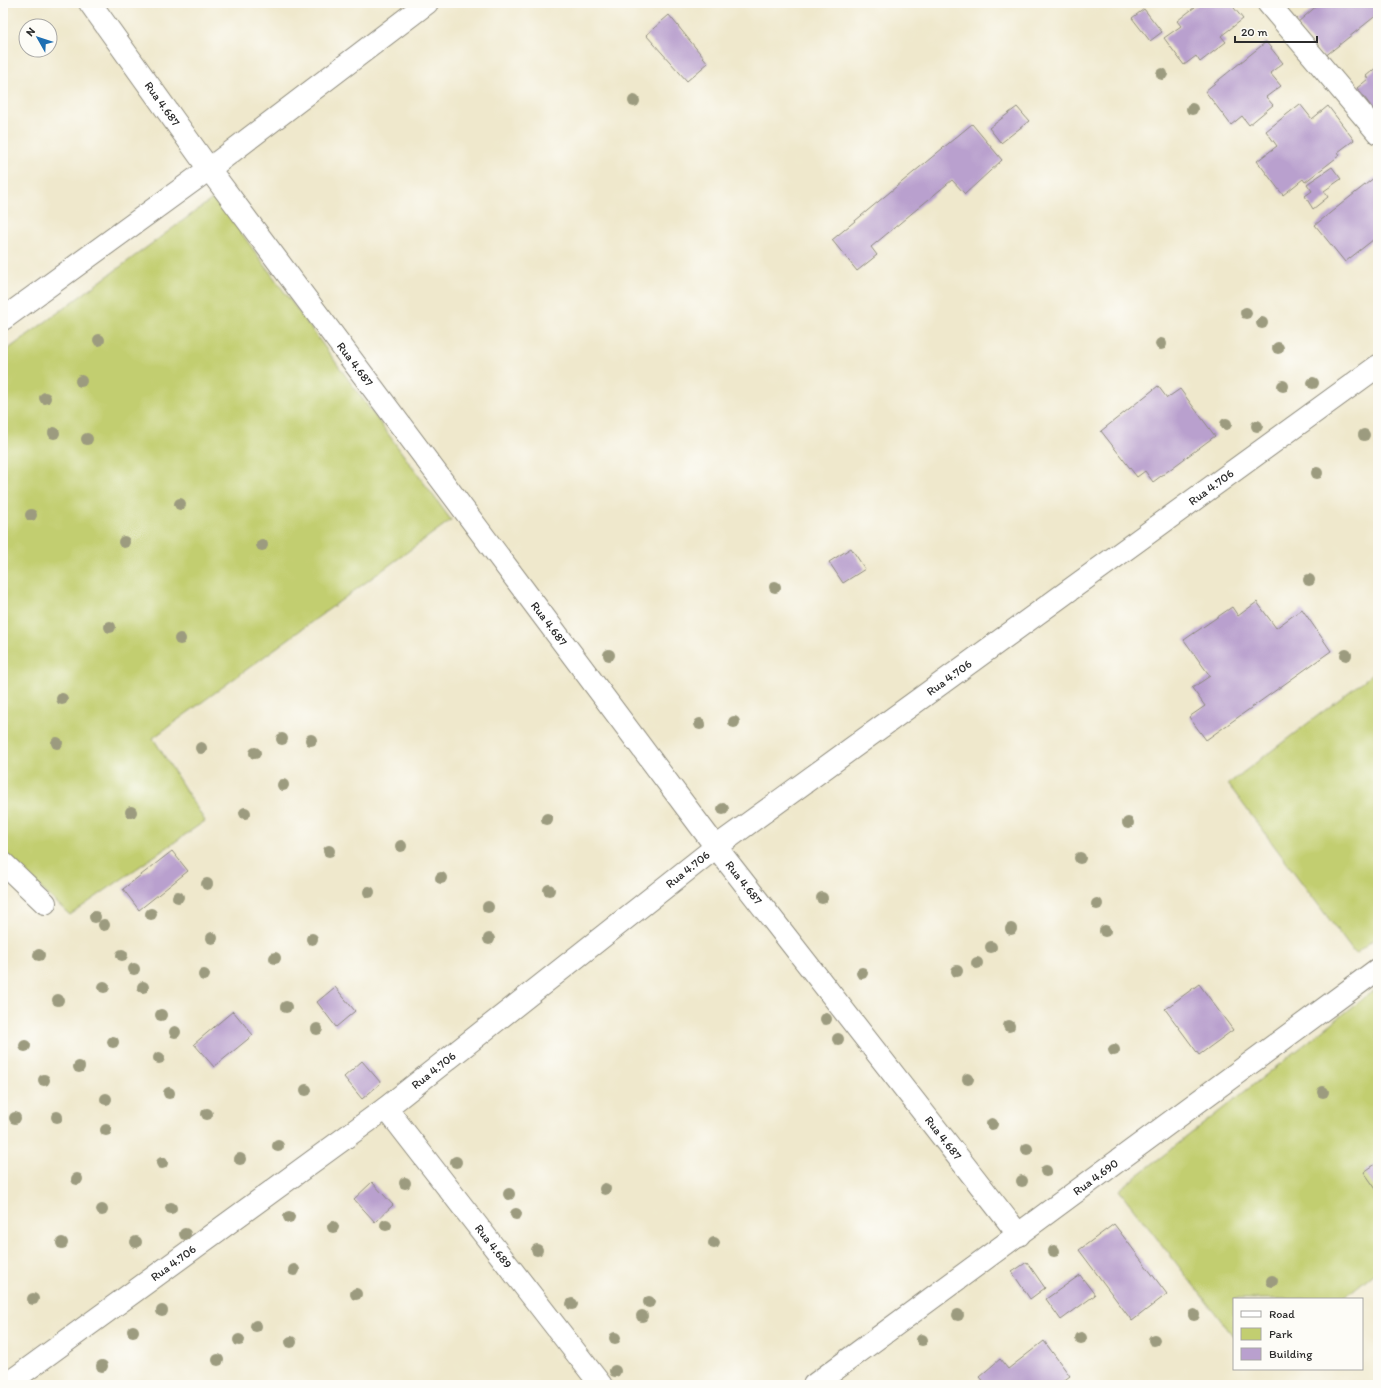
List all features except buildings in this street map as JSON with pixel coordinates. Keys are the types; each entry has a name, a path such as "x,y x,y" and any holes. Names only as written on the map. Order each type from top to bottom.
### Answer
{"street":[{"name":"Rua 4.687","path":"90,3 209,169 716,847 1019,1235"},
{"path":"3,320 209,169 427,3"},
{"path":"1268,3 1378,133"},
{"name":"Rua 4.706","path":"6,1385 386,1108 716,847 1378,366"},
{"path":"3,864 45,903"},
{"name":"Rua 4.690","path":"814,1385 1378,969"},
{"name":"Rua 4.689","path":"386,1108 601,1385"}],"green space":[{"path":"215,197 451,520 153,738 205,821 70,915 3,854 3,353"},
{"path":"1375,672 1378,677 1378,936 1355,954 1228,784"},
{"path":"1378,987 1378,1270 1343,1298 1233,1298 1233,1336 1119,1190"}]}
